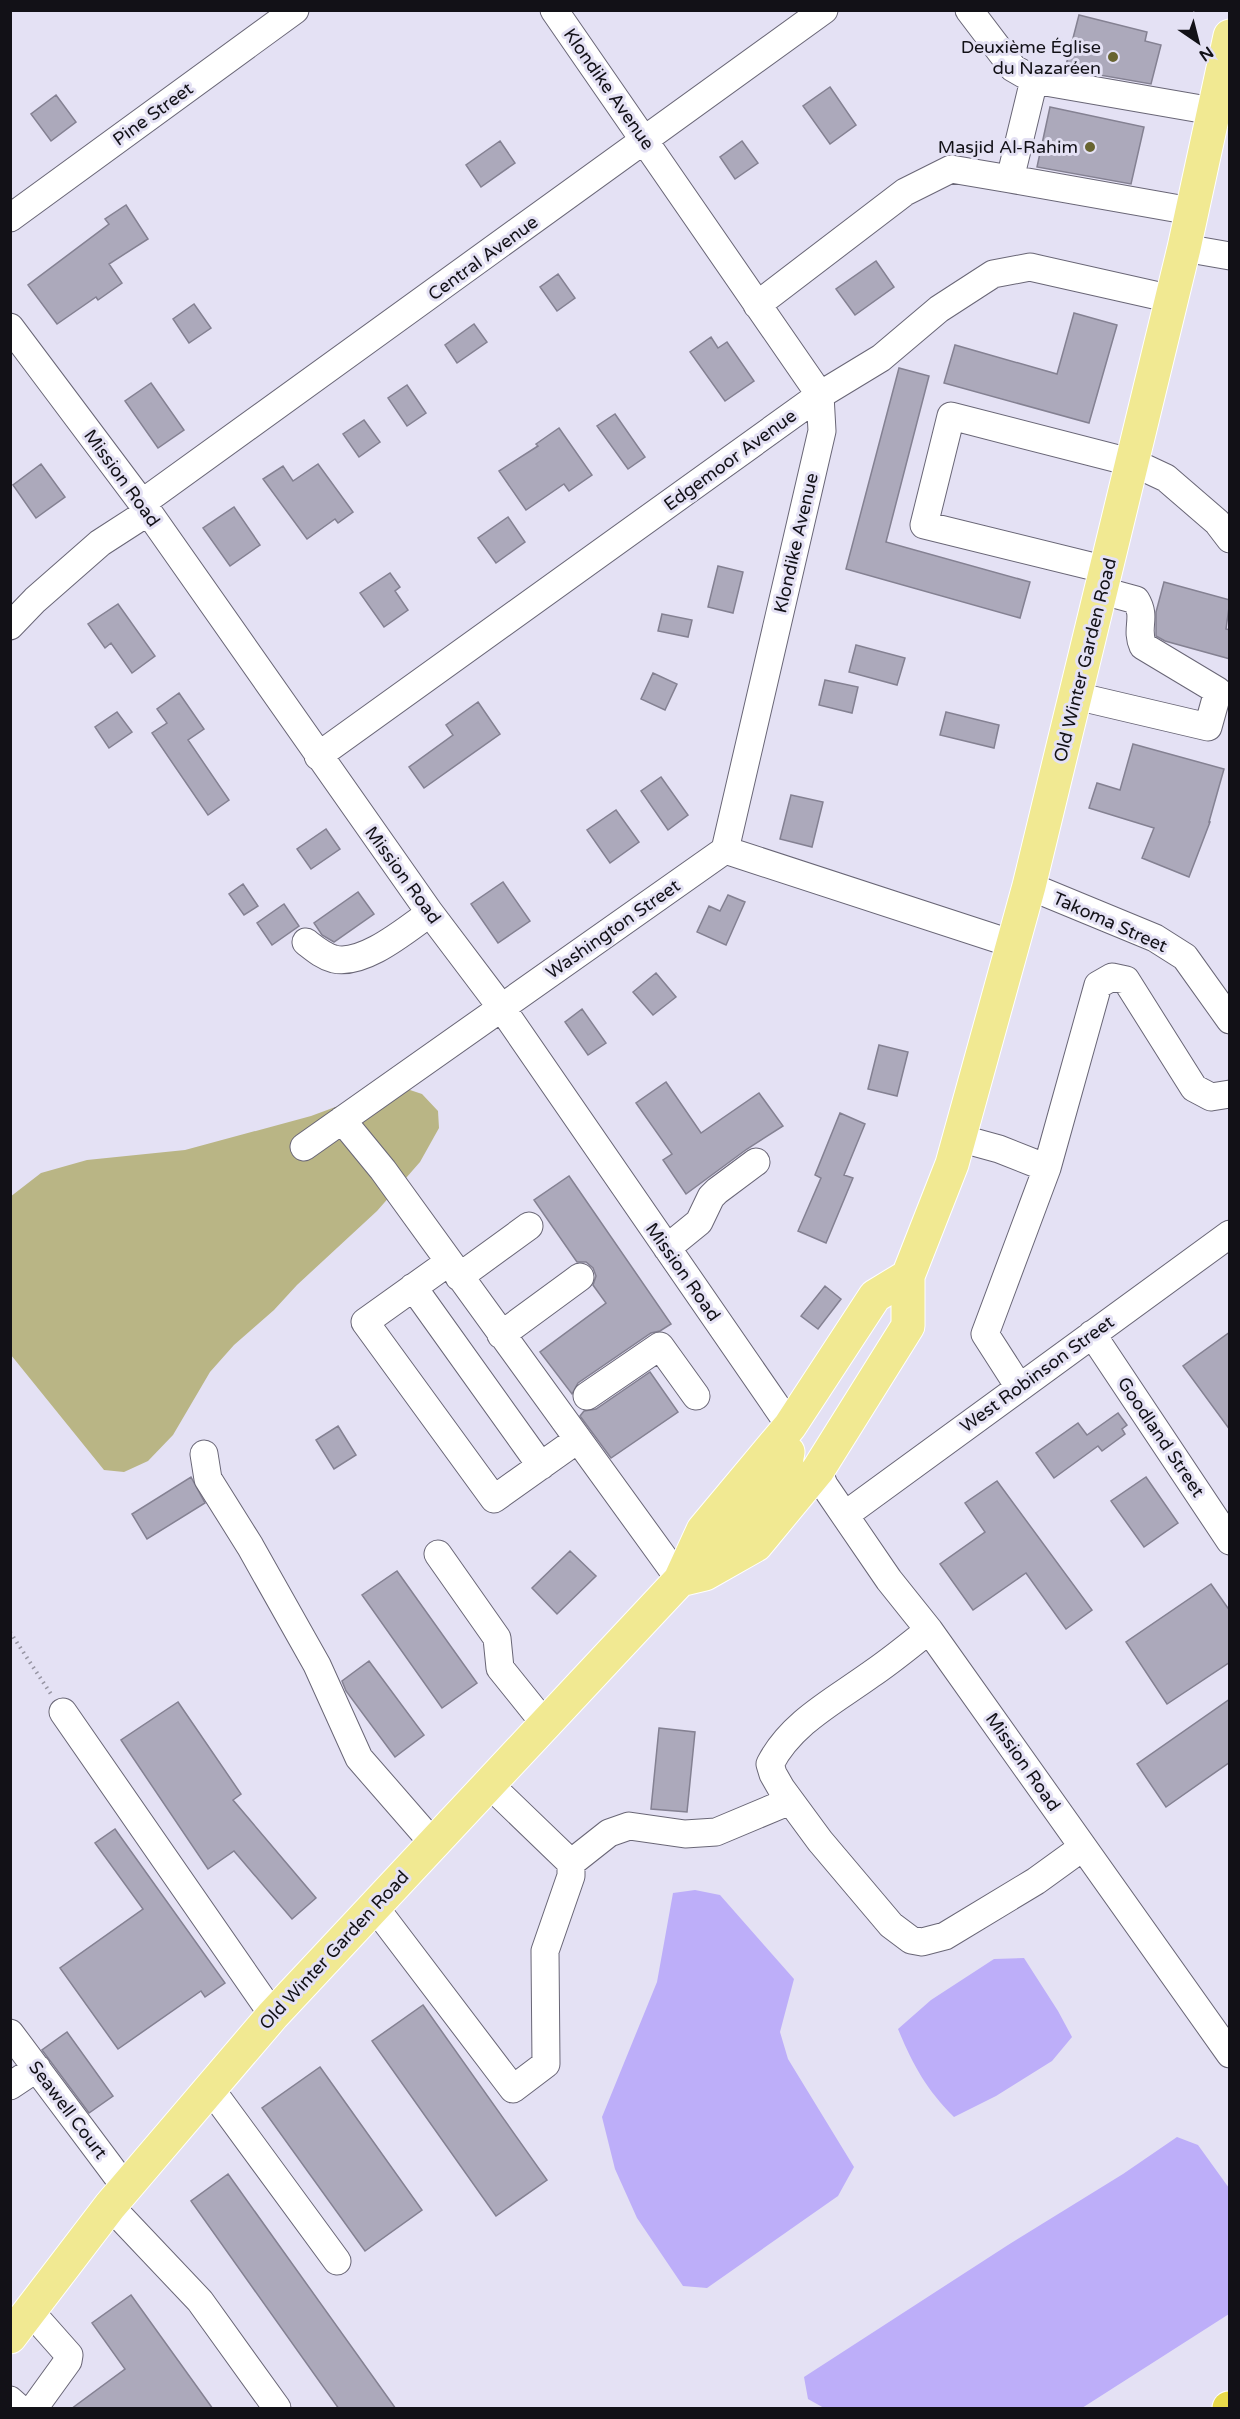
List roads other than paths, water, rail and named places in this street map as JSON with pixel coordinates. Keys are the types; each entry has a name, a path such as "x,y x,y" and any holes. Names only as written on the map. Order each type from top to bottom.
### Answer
{"main road":[{"name":"Old Winter Garden Road","path":"10,2337 118,2197 273,2015 545,1724 693,1577 756,1545 818,1470 908,1326 908,1276 952,1164 1029,886 1134,463 1185,248 1191,211 1221,113 1230,36"},
{"name":"Old Winter Garden Road","path":"693,1577 703,1530 790,1426 874,1296 908,1276"},
{"path":"818,1470 820,1431 867,1353 879,1326 874,1296"}],"street":[{"name":"Pine Street","path":"10,218 295,10"},
{"name":"Klondike Avenue","path":"554,10 820,396 822,431 725,850"},
{"name":"Central Avenue","path":"10,626 35,600 99,543 145,508 824,10"},
{"path":"969,10 1013,68 1034,80 1221,113"},
{"path":"1010,178 1034,80"},
{"path":"757,305 905,192 951,169 1191,211"},
{"path":"1185,248 1230,256"},
{"name":"Edgemoor Avenue","path":"318,756 820,396 881,358 939,309 993,274 1030,267 1172,299"},
{"name":"Mission Road","path":"10,327 145,508 430,913 501,1007 790,1426"},
{"path":"1076,696 1209,727 1218,691 1143,646 1139,638 1142,610 1136,600 1105,580 924,525 951,416 1134,463 1166,478 1217,522 1230,539"},
{"path":"725,850 1013,944"},
{"name":"Washington Street","path":"304,1147 725,850"},
{"name":"Takoma Street","path":"1029,886 1155,938 1185,957 1230,1020"},
{"path":"306,942 321,954 336,960 365,955 390,942 430,913"},
{"path":"1019,1387 985,1334 1047,1168 1098,985 1112,977 1126,980 1194,1088 1211,1097 1230,1094"},
{"path":"342,1120 382,1170 501,1335 572,1406 577,1440 693,1577"},
{"path":"959,1138 999,1149 1047,1168"},
{"path":"667,1248 699,1222 711,1197 717,1191 756,1162"},
{"path":"529,1226 454,1269 413,1287 365,1322 494,1499 577,1440"},
{"name":"West Robinson Street","path":"845,1515 1230,1234"},
{"path":"501,1335 580,1277"},
{"path":"413,1287 541,1466"},
{"name":"Goodland Street","path":"1092,1334 1230,1541"},
{"path":"572,1406 660,1346 696,1396"},
{"path":"204,1454 208,1479 250,1546 317,1665 359,1758 433,1843"},
{"name":"Mission Road","path":"818,1470 824,1485 889,1580 929,1630 1230,2054"},
{"path":"438,1554 496,1638 501,1668 520,1696 545,1724"},
{"path":"929,1630 874,1673 803,1722 778,1748 770,1764 773,1774 790,1801 820,1841 891,1925 911,1940 922,1942 945,1936 1036,1881 1083,1847"},
{"path":"63,1712 273,2015"},
{"path":"374,1906 513,2089 546,2064 545,1951 571,1876 571,1863 489,1784"},
{"path":"571,1863 609,1833 629,1826 685,1834 716,1832 790,1801"},
{"name":"Seawell Court","path":"10,2033 37,2068 118,2197 200,2301 277,2409"},
{"path":"10,2086 37,2068"},
{"path":"210,2088 337,2261"},
{"path":"30,2311 69,2355 68,2361 34,2409"},
{"path":"10,2400 19,2409"}],"place":[{"name":"Deuxième Église du Nazaréen","path":"1113,57"},
{"name":"Masjid Al-Rahim","path":"1090,147"}]}
